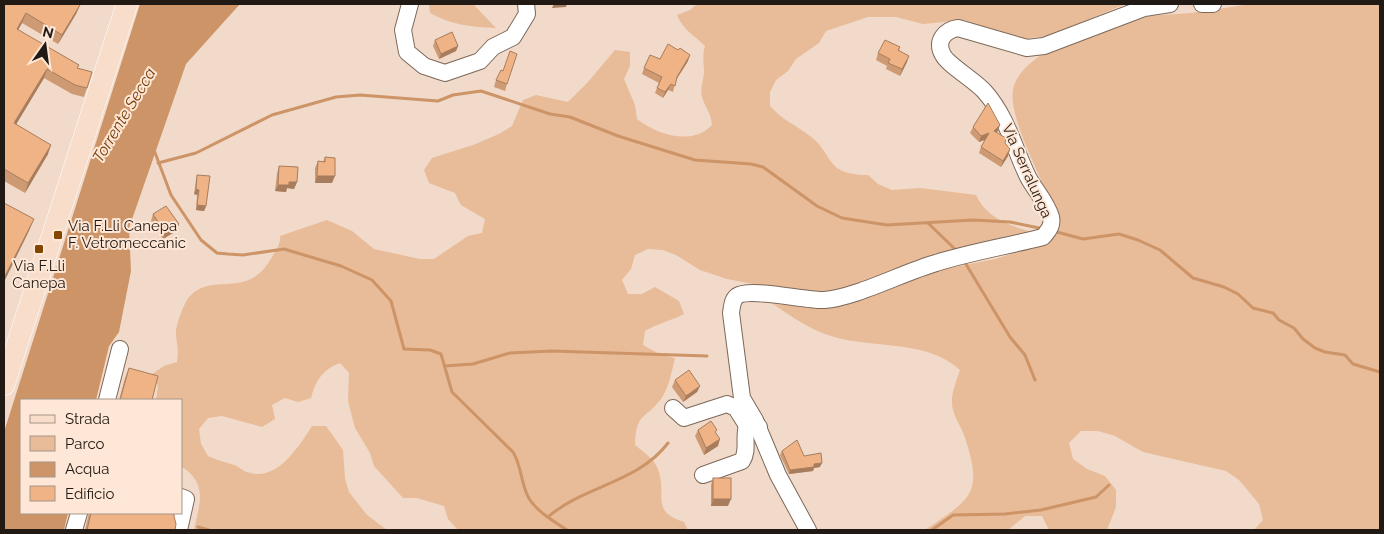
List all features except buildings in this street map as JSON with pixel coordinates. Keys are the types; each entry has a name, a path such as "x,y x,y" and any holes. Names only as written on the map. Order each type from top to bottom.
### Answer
{"main road":[{"path":"4,385 127,4"}],"street":[{"path":"410,4 403,30 407,52 424,66 446,73 480,61 493,47 513,37 527,14 526,4"},
{"name":"Via Serralunga","path":"808,530 753,427 742,398 732,313 732,302 736,296 762,294 824,300 842,296 936,263 1043,237 1050,228 1051,217 1028,176 997,106 984,91 943,57 940,48 941,37 949,30 958,28 1027,48 1036,47 1144,8 1170,4"},
{"path":"1202,4 1213,4"},
{"path":"107,399 120,349"},
{"name":"Via Serralunga","path":"673,408 684,418 727,404 736,408 753,427"},
{"path":"703,475 742,461 745,456 745,432 753,427"},
{"path":"179,530 186,499 182,497"},
{"path":"74,530 79,514"}],"green space":[{"path":"429,4 473,4 496,28 454,23 430,13"},
{"path":"697,4 1125,4 1050,36 1019,39 965,20 923,24 896,17 868,17 826,31 819,43 796,59 788,71 776,80 770,92 770,106 779,115 818,143 837,168 844,172 868,175 878,184 892,190 920,188 976,195 986,210 1000,220 1034,233 942,253 830,294 791,291 727,279 700,270 676,255 663,250 648,249 635,255 631,269 622,280 628,294 642,294 655,287 679,301 684,314 645,331 643,345 661,355 675,358 664,395 639,421 635,445 657,467 663,507 666,513 684,522 688,530 458,530 448,519 444,506 417,498 403,498 374,466 370,453 355,428 348,401 349,373 340,363 329,368 321,376 311,398 298,402 285,398 272,405 275,419 262,427 222,416 208,418 199,429 201,444 208,456 245,471 258,474 277,468 286,461 312,426 326,426 343,450 345,479 349,492 367,515 387,530 194,530 200,494 195,480 182,467 182,399 156,399 158,386 152,374 164,366 177,362 177,326 190,296 199,289 209,286 242,282 252,278 263,270 272,257 279,244 280,236 327,220 352,231 374,249 420,259 434,259 468,236 482,233 485,219 461,205 455,193 429,183 424,170 432,158 473,145 512,126 523,100 536,95 568,102 615,50 630,52 630,66 624,79 635,105 637,119 654,130 675,136 685,137 704,131 712,125 701,93 705,46 686,29 677,15 690,10"},
{"path":"1251,4 1380,4 1380,530 1254,530 1263,520 1259,504 1239,480 1226,471 1143,452 1115,436 1098,431 1081,431 1069,443 1073,459 1087,469 1105,476 1116,490 1116,507 1107,530 1049,530 1042,516 1025,516 1008,530 925,530 954,510 970,493 973,483 970,455 952,404 953,391 960,370 947,360 932,353 831,336 808,326 773,304 817,308 934,271 995,259 1047,243 1056,214 1028,152 1013,102 1014,84 1025,68 1045,53 1149,16 1191,13"}],"water":[{"name":"Torrente Secca","path":"140,4 240,4 186,64 129,228 131,271 119,332 109,346 96,399 20,399 20,514 68,514 64,530 4,530 4,432"}],"waterway":[{"path":"158,163 196,153 272,115 336,97 360,95 438,101 453,95 481,91 550,114 570,117 618,136 695,160 751,164 763,167 817,206 842,218 887,225 973,220 1010,222 1044,229"},
{"path":"154,150 171,195 201,240 217,253 243,255 284,249 341,266 372,280 391,301 404,349 430,350 441,354 452,392 513,452 527,495 534,505 547,517 567,530"},
{"path":"928,223 958,252"},
{"path":"1053,231 1083,239 1119,234 1138,240 1160,250 1193,278 1224,287 1238,294 1253,308 1273,313 1279,320 1294,328 1303,339 1315,348 1325,352 1345,355 1353,364 1380,372"},
{"path":"964,261 1010,337 1025,355 1035,380"},
{"path":"445,366 473,364 510,353 552,351 707,356"},
{"path":"548,517 577,498 642,467 668,443"},
{"path":"932,530 953,515 1005,514 1041,510 1096,497 1109,485"},
{"path":"198,527 209,530"}],"place":[{"name":"Via F.Lli Canepa F. Vetromeccanic","path":"58,235"},
{"name":"Via F.Lli Canepa","path":"39,249"}]}
